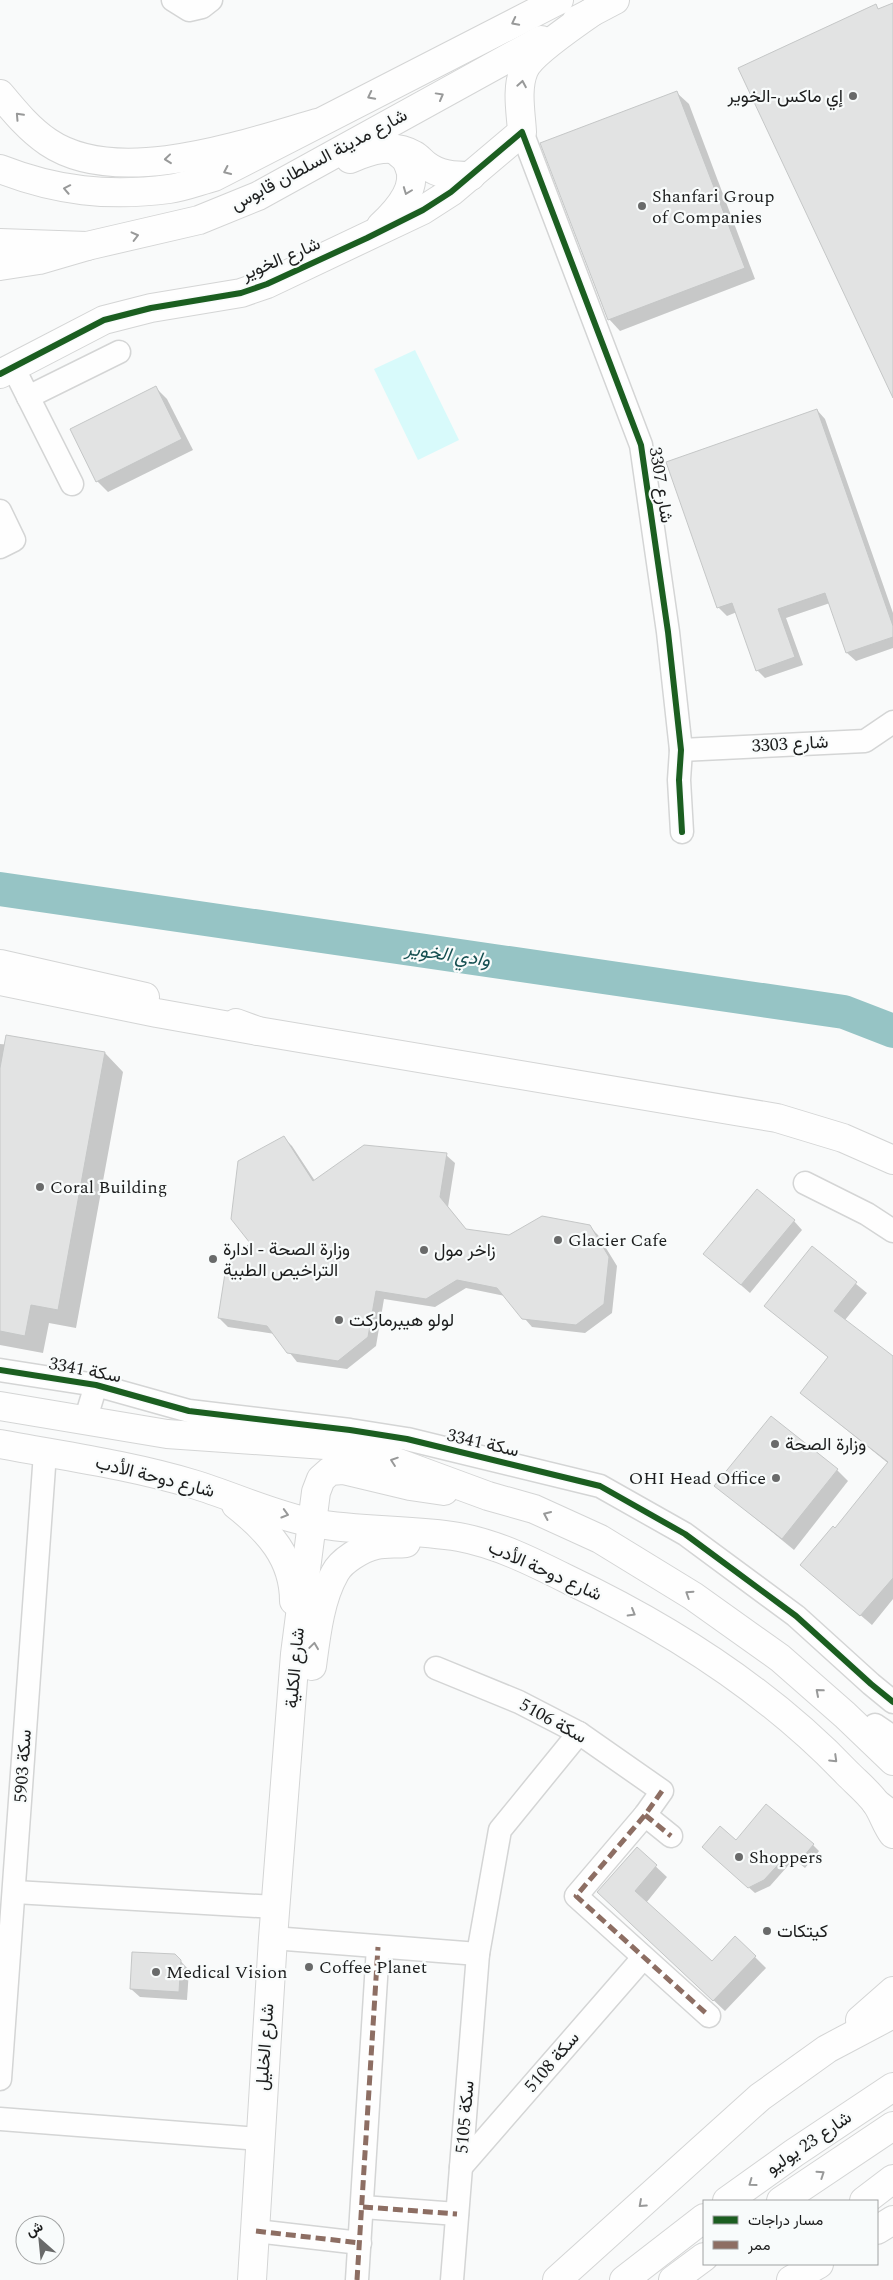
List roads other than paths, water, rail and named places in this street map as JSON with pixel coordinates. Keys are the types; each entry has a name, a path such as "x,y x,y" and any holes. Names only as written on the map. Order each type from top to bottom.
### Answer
{"main road":[{"name":"شارع مدينة السلطان قابوس","path":"0,169 43,184 73,190 116,193 171,189 214,177 559,0"},
{"name":"شارع مدينة السلطان قابوس","path":"0,243 87,246 199,220 258,196 604,6"},
{"path":"522,132 519,97 524,69 546,45 604,6"},
{"path":"0,94 20,119 50,143 77,155 116,162 205,155 317,123"},
{"name":"شارع الخوير","path":"6,371 104,320 151,308 241,293 267,284 367,238 423,210 470,176 522,132"},
{"path":"258,196 369,151 394,149 414,154 439,172 455,176 470,176"},
{"path":"367,238 401,204 409,190 411,175 408,162 394,149"},
{"path":"0,266 39,260 87,246"},
{"path":"0,964 197,1008 258,1031"},
{"path":"0,981 157,1013 258,1031 777,1118 844,1138 893,1160"},
{"path":"0,999 144,1022 193,1028 258,1031"},
{"path":"0,1406 167,1434 325,1445 374,1454 488,1496 534,1509 600,1539 676,1586 780,1658 845,1715 893,1761"},
{"name":"شارع دوحة الأدب","path":"0,1444 124,1466 192,1484 313,1522 460,1537 501,1549 542,1566 603,1596 689,1646 742,1682 790,1719 885,1810 893,1834"},
{"name":"شارع الكلية","path":"284,1814 295,1654 316,1492 321,1479 330,1471 343,1470 390,1482"},
{"path":"460,1537 425,1524 347,1513 337,1508 333,1500 333,1493 337,1485 346,1482 390,1482 488,1496"},
{"path":"221,1493 265,1529 280,1549 290,1570 294,1590 295,1654"},
{"path":"284,1814 307,1698 316,1637 325,1599 335,1572 352,1556 374,1545 460,1537"},
{"path":"845,1715 887,1734"},
{"name":"شارع الخليل","path":"252,2280 256,2231 259,2139 275,1907 284,1814"},
{"path":"557,2280 760,2097 827,2049 893,1991"},
{"path":"827,2049 893,2014"},
{"path":"679,2171 837,2062 893,2037"},
{"name":"شارع 23 يوليو","path":"728,2200 794,2153 893,2087"},
{"name":"شارع 23 يوليو","path":"782,2200 893,2126"},
{"path":"865,2200 893,2179"},
{"path":"878,2209 893,2196"},
{"path":"624,2280 703,2219"},
{"path":"878,2229 893,2220"},
{"path":"673,2280 703,2258"},
{"path":"771,2280 789,2265"},
{"path":"790,2280 808,2265"},
{"path":"790,2280 817,2265"}],"street":[{"path":"173,0 189,10 202,7 211,0"},
{"name":"3307 شارع","path":"522,132 641,445 668,632 681,750 679,780 682,832"},
{"path":"28,397 119,352"},
{"path":"6,371 28,397 72,484"},
{"path":"0,511 14,540 0,547"},
{"name":"3303 شارع","path":"681,750 865,741 893,722"},
{"path":"806,1183 866,1214 893,1231"},
{"name":"سكة 3341","path":"0,1370 96,1384 189,1411 350,1430 408,1440 600,1486 685,1534 796,1616 893,1702"},
{"path":"85,1421 96,1384"},
{"name":"سكة 5903","path":"0,2079 15,1892 45,1453"},
{"name":"سكة 5106","path":"436,1668 519,1702 579,1733 662,1790 645,1815"},
{"name":"سكة 5105","path":"452,2280 478,1954 500,1830 579,1733"},
{"path":"670,1836 645,1815 576,1896 709,2016"},
{"path":"15,1892 275,1907"},
{"path":"273,1938 478,1954"},
{"path":"357,2280 378,1947"},
{"name":"سكة 5108","path":"461,2167 643,1958"},
{"path":"0,2119 259,2139"},
{"path":"363,2206 458,2214"},
{"path":"256,2231 360,2244"}],"waterway":[{"name":"وادي الخوير","path":"0,889 844,1012 893,1031"}],"place":[{"name":"إي ماكس-الخوير","path":"853,96"},
{"name":"Shanfari Group of Companies","path":"642,206"},
{"name":"Coral Building","path":"40,1187"},
{"name":"Glacier Cafe","path":"558,1240"},
{"name":"زاخر مول","path":"424,1250"},
{"name":"وزارة الصحة - ادارة التراخيص الطبية","path":"213,1259"},
{"name":"لولو هيبرماركت","path":"339,1320"},
{"name":"وزارة الصحة","path":"775,1444"},
{"name":"OHI Head Office","path":"776,1478"},
{"name":"Shoppers","path":"739,1857"},
{"name":"كيتكات","path":"767,1931"},
{"name":"Coffee Planet","path":"309,1967"},
{"name":"Medical Vision","path":"156,1972"}]}
